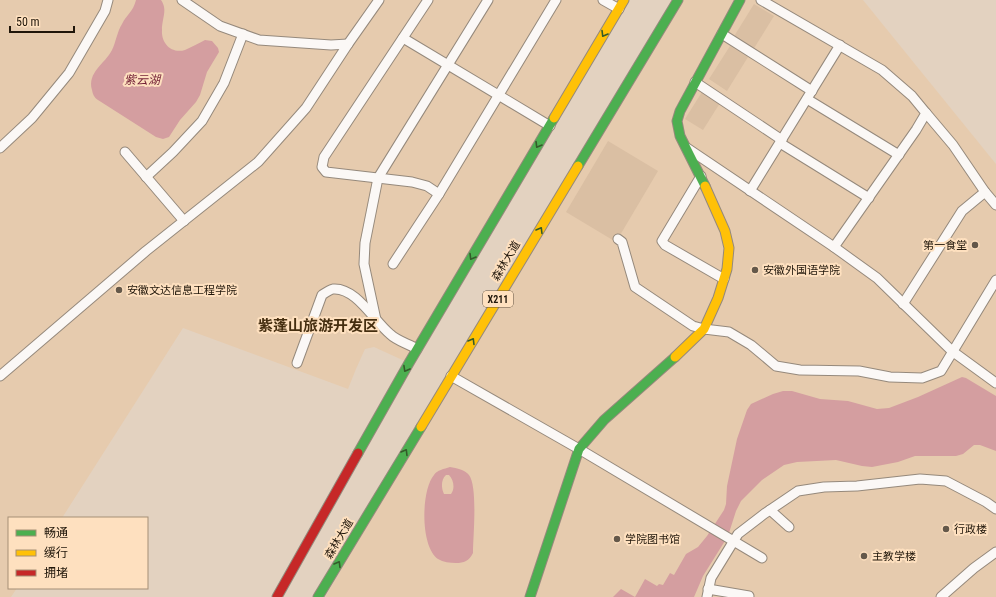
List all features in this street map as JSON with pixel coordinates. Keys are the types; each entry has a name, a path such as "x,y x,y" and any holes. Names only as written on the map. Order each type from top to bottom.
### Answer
{"main road":[{"path":"277,597 418,349 624,0"},
{"name":"森林大道","path":"318,597 678,0"},
{"path":"530,597 579,449 604,420 674,358 704,329 718,298 727,269 729,248 725,231 714,204 680,136 677,121 680,111 695,82 740,0"}],"street":[{"path":"0,148 32,118 69,73 105,11 108,0"},
{"path":"182,0 220,26 259,40 331,45 348,44"},
{"path":"0,376 146,251 258,162 306,108 379,0"},
{"path":"428,0 324,157 322,167 326,172 412,182 427,186 439,194"},
{"path":"376,320 364,264 365,243 378,178 488,0"},
{"path":"394,264 439,194 556,0"},
{"path":"603,0 619,9"},
{"path":"761,0 882,70 912,96 953,145 985,192 996,205"},
{"path":"146,177 173,152 202,121 224,83 243,34"},
{"path":"722,34 812,91"},
{"path":"403,38 449,64 550,126"},
{"path":"750,190 840,45"},
{"path":"695,82 781,141 869,198"},
{"path":"807,99 899,155"},
{"path":"834,247 899,155 926,113"},
{"path":"686,148 834,247 877,278 952,351 996,383"},
{"path":"126,152 184,221"},
{"path":"701,176 662,241 665,245 724,279"},
{"path":"902,304 962,211 985,192"},
{"path":"618,239 622,242 635,287 694,326 704,329 729,332 751,345 776,366 800,370 859,371 890,377 922,378 941,370 996,280"},
{"path":"297,363 322,295 331,289 342,290 358,299 391,336 418,349"},
{"path":"451,376 579,449 731,541 762,558"},
{"path":"749,596 708,593 711,578 731,541 738,534 798,491 824,487 856,486 920,479 946,480 996,509"},
{"path":"770,510 789,527"},
{"path":"941,597 974,568 996,552"}],"shaded area":[{"path":"0,0 624,0 409,363 374,347 365,349 348,389 183,328 63,517 8,517 8,589 16,589 11,597 0,597"},
{"name":"安徽外国语学院","path":"678,0 863,0 996,164 996,597 325,597"},
{"path":"754,4 774,16 753,50 733,38"},
{"path":"730,46 748,57 727,91 709,79"},
{"path":"702,92 720,103 703,130 685,119"},
{"path":"608,141 658,171 616,242 566,212"}],"water":[{"name":"紫云湖","path":"136,0 161,0 164,7 162,35 165,43 171,49 180,51 185,50 205,40 212,41 218,48 219,52 207,72 200,95 196,102 180,120 169,137 163,139 156,137 98,100 94,96 92,90 91,84 94,73 112,50 120,27"},
{"path":"962,377 996,396 996,451 980,445 974,445 963,454 956,456 915,456 898,462 872,467 836,460 797,462 784,465 762,480 741,501 736,511 728,536 703,576 694,597 635,597 645,579 657,586 659,584 663,585 670,573 674,575 686,554 698,547 724,510 726,504 727,486 737,439 747,410 751,404 773,394 783,391 792,391 820,399 848,401 877,409 889,408 918,397"},
{"path":"450,467 467,473 472,481 474,501 473,553 468,560 461,563 449,563 438,559 432,553 425,531 425,505 430,482 437,472","holes":["446,475 449,475 453,482 453,490 451,494 444,494 442,481"]},
{"path":"621,589 635,597 613,597"}],"traffic: fast":[{"path":"578,166 678,0"},
{"path":"705,186 680,136 677,121 680,111 740,0"},
{"path":"358,453 409,363 554,118"},
{"path":"530,597 579,449 604,420 675,357"},
{"path":"318,597 421,427"}],"traffic: slow":[{"path":"554,118 624,0"},
{"path":"421,427 578,166"},
{"path":"675,357 704,329 718,298 727,269 729,248 725,231 705,186"}],"traffic: jam":[{"path":"277,597 358,453"}],"place":[{"name":"第一食堂","path":"975,245"},
{"name":"安徽外国语学院","path":"755,270"},
{"name":"安徽文达信息工程学院","path":"119,290"},
{"name":"行政楼","path":"946,529"},
{"name":"学院图书馆","path":"617,539"},
{"name":"主教学楼","path":"864,556"}],"district":[{"name":"紫蓬山旅游开发区","path":"318,326"}]}
